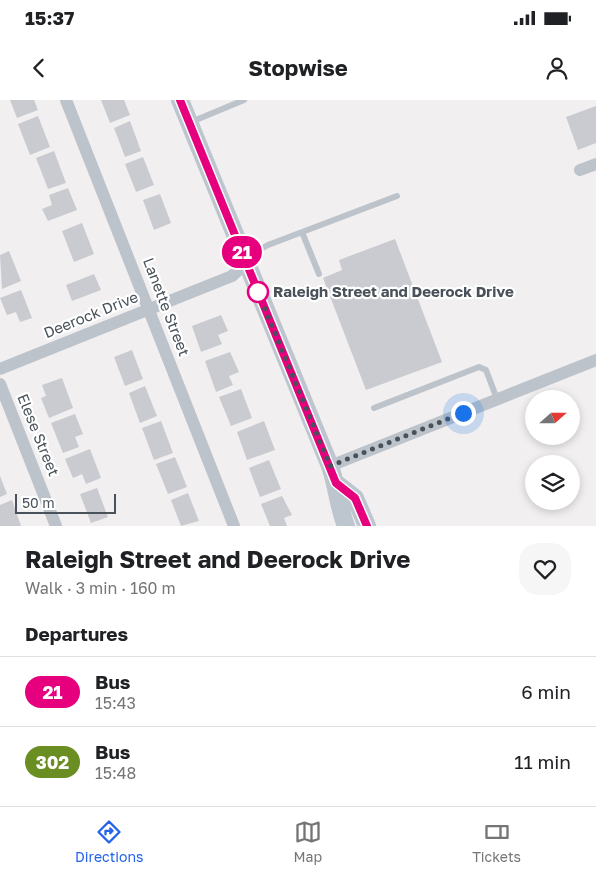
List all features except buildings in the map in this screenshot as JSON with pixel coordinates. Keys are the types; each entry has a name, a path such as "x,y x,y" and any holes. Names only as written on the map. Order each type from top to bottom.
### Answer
{"street":[{"name":"Lanette Street","path":"66,100 234,526"},
{"path":"180,100 330,466 336,483 338,506 346,526"},
{"path":"580,170 596,164"},
{"name":"Deerock Drive","path":"0,369 232,276 246,263"},
{"path":"330,466 596,360"},
{"name":"Elese Street","path":"0,384 56,526"},
{"path":"336,483 355,498 367,526"}],"lane":[{"path":"189,122 244,100"},
{"path":"246,263 259,250 397,196"},
{"path":"302,232 319,274"},
{"path":"374,408 479,367 488,373 497,399"}],"bus line":[{"name":"21","path":"180,100 336,483 355,498 367,526"}],"place":[{"name":"Raleigh Street and Deerock Drive","path":"258,292"}],"route":[{"path":"258,292 330,466 463,413"}]}
